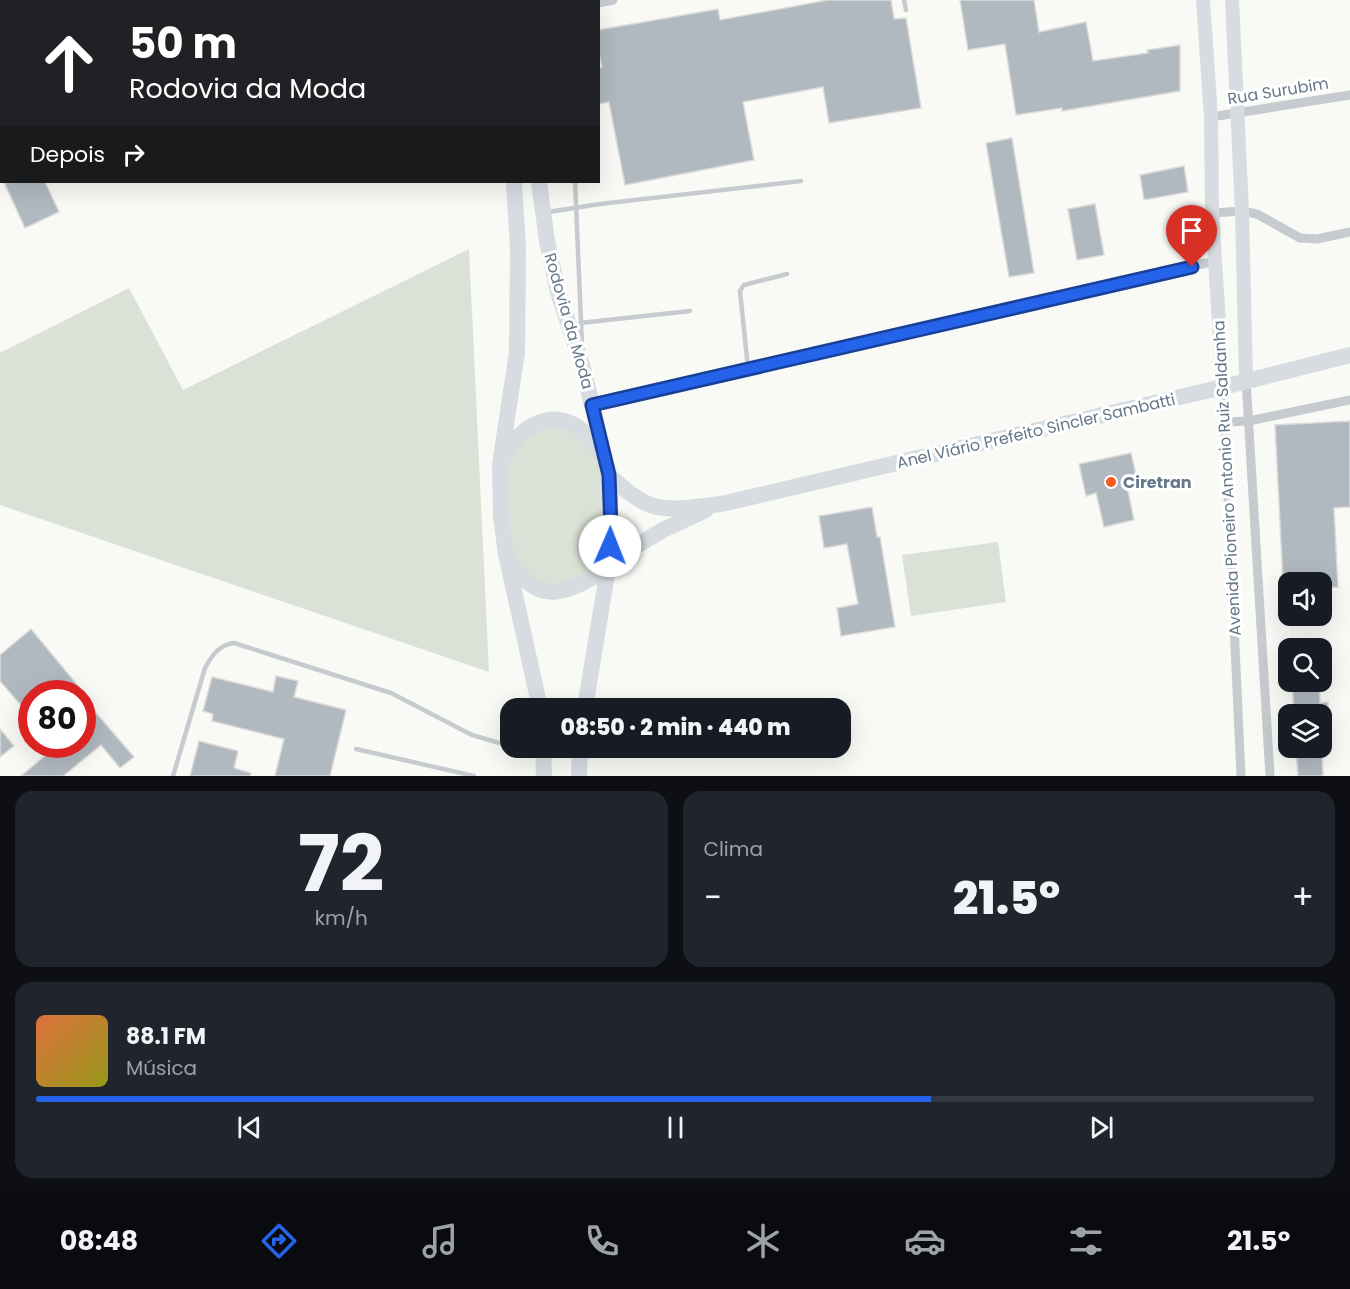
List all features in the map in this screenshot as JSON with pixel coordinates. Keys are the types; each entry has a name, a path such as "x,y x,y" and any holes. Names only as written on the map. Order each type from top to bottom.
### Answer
{"highway":[{"name":"Rodovia da Moda","path":"500,464 517,353 518,249 514,183"},
{"name":"Rodovia da Moda","path":"539,183 558,291 575,324 583,368 607,467"},
{"name":"Anel Viário Prefeito Sincler Sambatti","path":"607,467 629,494 648,505 669,510 721,504 1223,387 1350,355"},
{"path":"538,698 506,554 501,517 500,464 513,441 526,428 542,422 560,421 576,426 593,442 607,467 611,529 608,566 587,698"},
{"name":"Anel Viário Prefeito Sincler Sambatti","path":"608,566 663,530 721,504"},
{"path":"506,554 521,577 550,592 573,589 608,566"},
{"path":"544,758 544,776"},
{"path":"579,776 580,758"}],"street":[{"name":"Avenida Pioneiro Antonio Ruiz Saldanha","path":"1203,0 1210,117 1212,213 1226,422 1241,776"},
{"name":"Avenida Pioneiro Antonio Ruiz Saldanha","path":"1235,0 1246,380 1269,776"},
{"name":"Rua Surubim","path":"1210,117 1350,95"},
{"path":"1212,213 1242,211 1257,214 1300,238 1317,239 1350,232"},
{"path":"592,405 1215,261"},
{"path":"1226,422 1250,421 1350,400"}],"lane":[{"path":"904,0 906,10"},
{"path":"543,213 576,207 801,181"},
{"path":"575,183 575,324 690,312"},
{"path":"748,369 740,291 744,285 787,274"},
{"path":"173,776 205,668 212,655 225,644 234,643 391,693 472,735 500,744"},
{"path":"356,749 474,776"}],"shaded area":[{"path":"469,249 489,672 0,505 0,353 129,288 183,390"},
{"path":"560,421 605,460 609,562 550,592 506,554 500,464 513,441"},
{"path":"998,542 1006,602 911,616 902,555"}],"building":[{"path":"828,0 891,0 894,19 906,18 921,108 829,123 823,87 743,102 754,160 625,185 609,102 600,104 600,68 602,67 600,30 718,9 720,20"},
{"path":"960,0 1034,0 1039,32 1086,22 1093,61 1148,53 1147,50 1180,45 1180,91 1062,111 1062,108 1016,115 1005,44 968,50"},
{"path":"1012,138 1034,273 1009,277 986,143"},
{"path":"1184,166 1188,192 1144,200 1140,175"},
{"path":"4,183 45,183 59,212 25,228"},
{"path":"1095,204 1104,255 1077,260 1068,209"},
{"path":"1350,421 1350,507 1334,508 1338,587 1332,587 1332,572 1282,572 1275,425"},
{"path":"1131,453 1138,484 1127,486 1134,520 1104,527 1096,493 1086,496 1079,464"},
{"path":"872,507 877,537 880,537 895,627 841,636 837,608 858,604 847,544 824,548 819,516"},
{"path":"31,629 73,680 18,680 18,702 0,681 0,655"},
{"path":"276,676 298,681 294,697 346,710 330,776 275,776 284,739 212,721 213,714 203,711 212,677 273,692"},
{"path":"1293,692 1320,692 1320,703 1328,702 1328,704 1293,704"},
{"path":"96,713 134,757 120,768 101,745 96,749"},
{"path":"0,729 14,746 0,757"},
{"path":"199,741 238,751 234,768 251,773 250,776 190,776"},
{"path":"42,758 85,758 63,776 21,776"},
{"path":"1297,758 1322,758 1323,776 1298,776"}],"place":[{"name":"Ciretran","path":"1111,482"}],"route":[{"path":"610,546 609,475 592,405 1192,267"}]}
